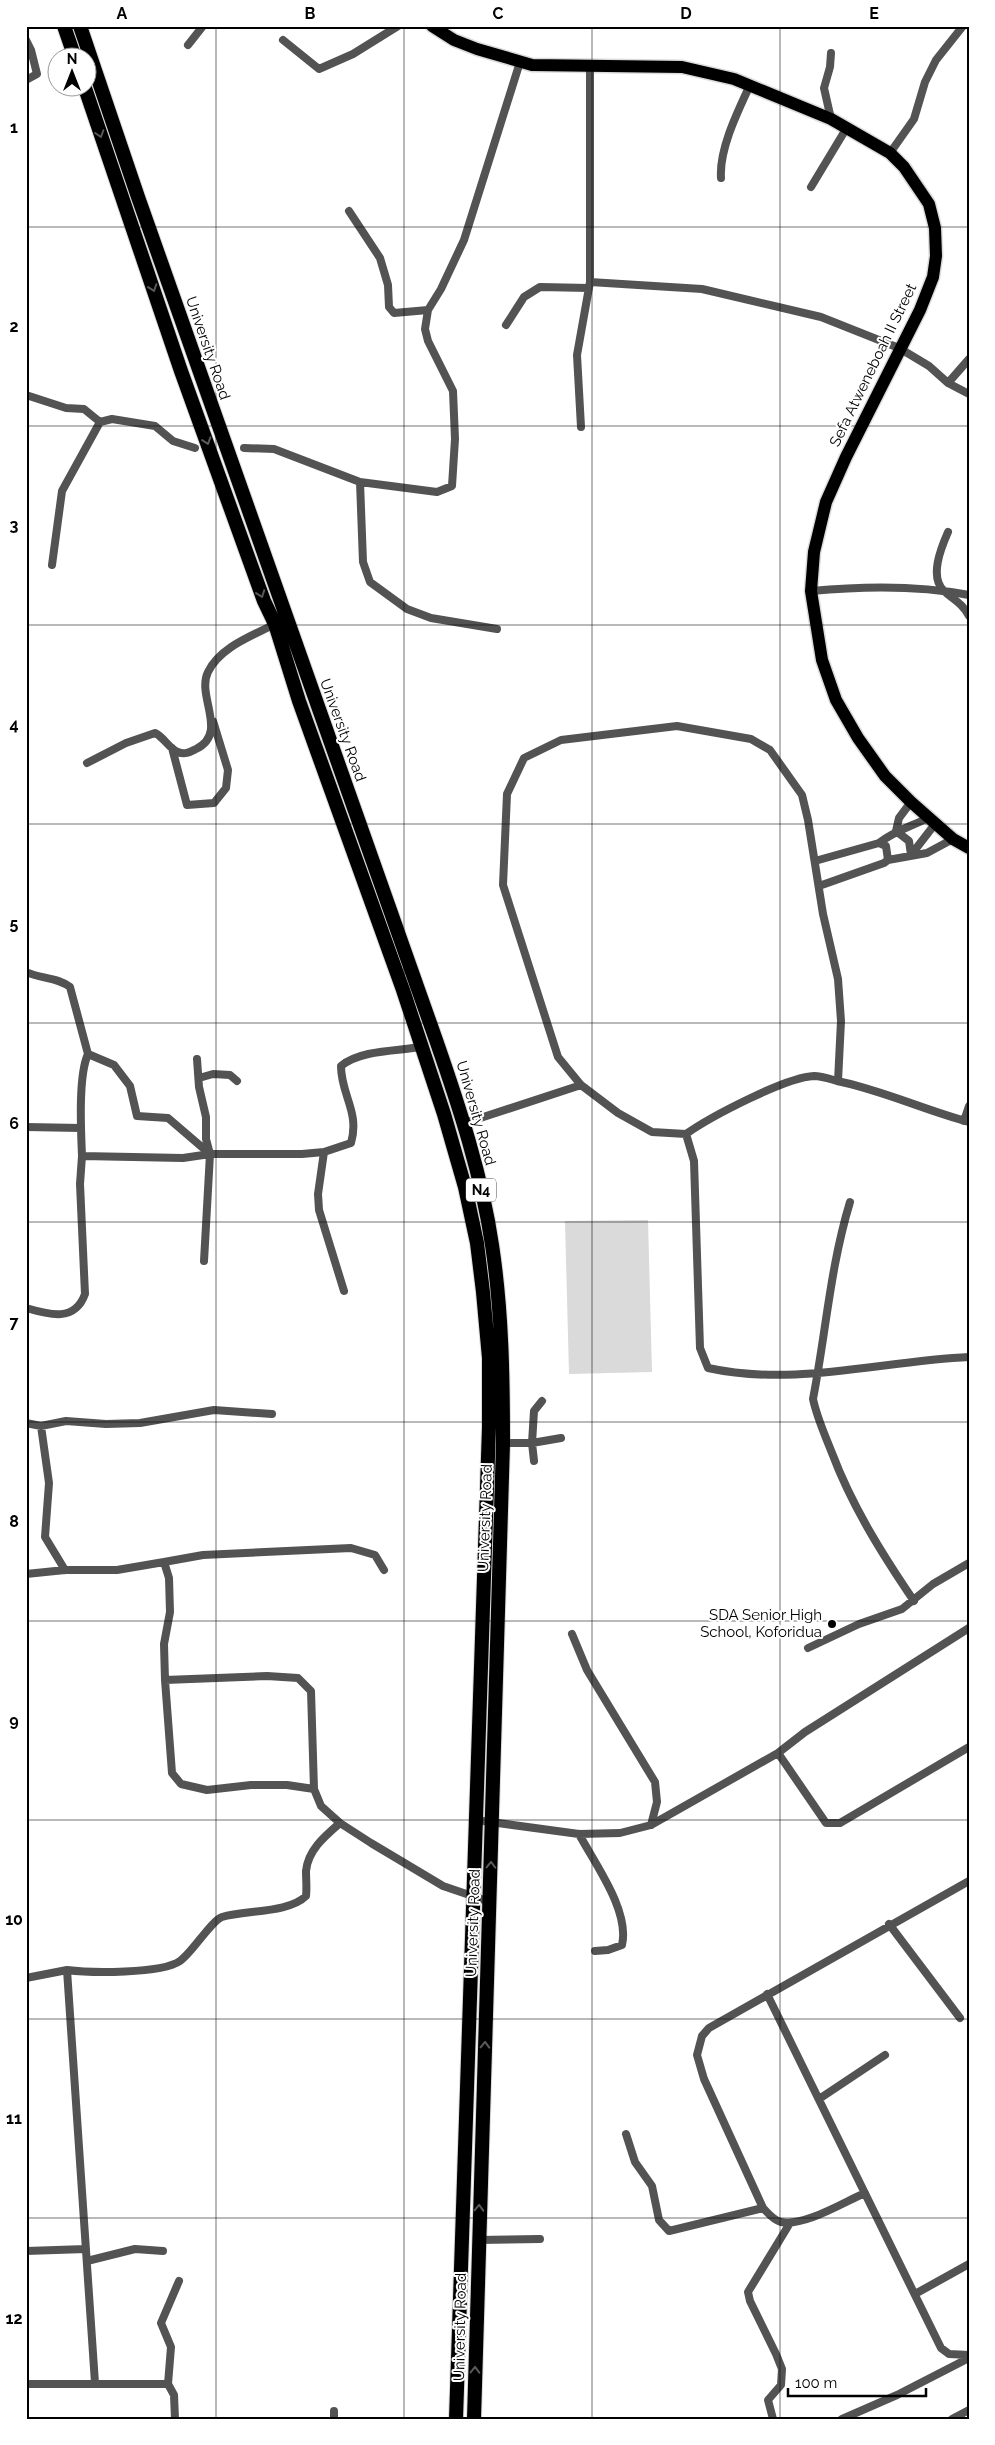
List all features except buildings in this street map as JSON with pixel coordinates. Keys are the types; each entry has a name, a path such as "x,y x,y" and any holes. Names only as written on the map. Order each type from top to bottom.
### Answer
{"highway":[{"path":"64,26 72,48"},
{"name":"University Road","path":"80,26 138,197 452,1086 480,1186 492,1244 503,1359 503,1443 474,2419"},
{"name":"University Road","path":"88,98 181,371 264,601 275,624 298,701 403,990 449,1129 477,1243 488,1358 489,1427 456,2419"},
{"path":"403,990 417,986"}],"main road":[{"name":"Sefa Atweneboah II Street","path":"432,26 454,40 532,66 682,67 716,74 750,85 831,119 890,153 904,168 929,204 935,228 936,256 933,277 920,310 899,348 826,502 814,552 812,591 822,660 836,700 858,738 885,776 911,802 952,839 969,848"}],"street":[{"path":"188,44 203,26"},
{"path":"283,40 319,69 353,54 398,26"},
{"path":"890,153 914,119 925,82 936,60 964,26"},
{"path":"26,40 31,50 37,74 26,80"},
{"path":"831,53 830,67 824,88 831,119"},
{"path":"244,448 274,449 360,482 438,492 452,486 455,440 453,392 428,341 425,329 428,310 464,240 520,62"},
{"path":"581,428 577,355 589,285 590,67"},
{"path":"721,178 720,169 736,116 750,85"},
{"path":"811,187 846,129"},
{"path":"349,211 380,258 388,285 389,307 394,313 428,310"},
{"path":"506,324 524,297 540,286 589,285 702,289 821,317 899,348 929,366 948,383 969,394"},
{"path":"948,383 969,359"},
{"path":"26,396 66,408 84,409 100,422"},
{"path":"52,565 62,491 100,422 112,419 155,426 173,441 196,448"},
{"path":"360,482 362,562 370,582 407,609 431,618 498,629"},
{"path":"948,532 936,571 937,582 943,590 965,607 969,616"},
{"path":"812,591 896,587 943,590 969,595"},
{"path":"172,747 187,805 214,803 226,788 228,770 211,717 204,683 208,671 223,652 275,624"},
{"path":"87,763 126,743 155,733 163,737 176,752 185,754 206,742 210,734 211,717"},
{"path":"838,1081 841,1021 838,979 802,795 770,750 750,739 676,726 561,740 524,758 507,794 503,885 558,1057 581,1085 618,1113 652,1132 686,1134 704,1122 799,1079 816,1076 895,1097 966,1121 969,1106"},
{"path":"896,831 899,818 911,802"},
{"path":"815,861 879,843 896,831 932,821"},
{"path":"911,855 932,821"},
{"path":"896,831 909,841 911,855"},
{"path":"819,886 888,860 927,853 952,839"},
{"path":"879,843 886,846 888,860"},
{"path":"26,972 38,978 60,980 70,987 88,1054 83,1065 82,1078 80,1184 85,1294 81,1304 72,1312 58,1315 26,1308"},
{"path":"82,1156 183,1158 210,1154 302,1154 324,1152 351,1143 355,1130 352,1109 341,1076 341,1066 348,1061 364,1056 421,1048"},
{"path":"88,1054 114,1065 130,1086 137,1116 168,1118 210,1154"},
{"path":"198,1060 210,1154 204,1261"},
{"path":"199,1078 213,1074 230,1075 236,1081"},
{"path":"462,1124 581,1085"},
{"path":"26,1126 81,1128"},
{"path":"686,1134 694,1161 700,1348 708,1368 761,1376 818,1374 969,1357"},
{"path":"324,1152 318,1194 319,1210 344,1292"},
{"path":"850,1202 839,1239 828,1292 818,1374 813,1398 816,1416 837,1470 849,1490 872,1538 914,1601"},
{"path":"534,1461 532,1443 534,1412 542,1401"},
{"path":"26,1423 41,1426 66,1421 106,1424 140,1423 214,1410 272,1414"},
{"path":"41,1426 49,1482 45,1538 65,1570"},
{"path":"503,1443 532,1443 561,1438"},
{"path":"26,1574 65,1570 117,1570 203,1555 351,1548 375,1555 384,1570"},
{"path":"164,1562 169,1578 170,1612 164,1644 172,1773 181,1784 207,1790 251,1785 287,1785 314,1789"},
{"path":"808,1648 859,1624 902,1609 933,1584 969,1563"},
{"path":"476,1820 579,1834 620,1833 651,1825 778,1753 805,1732 969,1628"},
{"path":"572,1634 587,1670 655,1782 657,1802 651,1825"},
{"path":"165,1680 267,1676 298,1678 311,1691 314,1789 321,1806 340,1823 443,1886 490,1902"},
{"path":"778,1753 826,1822 834,1824 840,1823 969,1747"},
{"path":"26,1978 67,1970 113,1972 154,1968 179,1962 220,1918 300,1902 306,1896 306,1870 310,1856 323,1838 340,1823"},
{"path":"579,1834 617,1904 624,1933 622,1945 608,1950 595,1950"},
{"path":"865,2192 810,2218 790,2223 774,2220 763,2208 704,2079 697,2056 702,2036 709,2028 767,1994 889,1924 969,1881"},
{"path":"889,1924 960,2018"},
{"path":"67,1970 94,2383"},
{"path":"767,1994 942,2348 949,2354 969,2357"},
{"path":"819,2099 885,2055"},
{"path":"626,2134 635,2162 652,2186 659,2220 669,2230 763,2208"},
{"path":"773,2419 768,2400 781,2385 782,2369 750,2302 748,2292 790,2223"},
{"path":"478,2240 540,2239"},
{"path":"26,2251 86,2249"},
{"path":"87,2261 135,2249 163,2251"},
{"path":"915,2294 969,2264"},
{"path":"175,2419 174,2395 168,2384 171,2346 161,2322 179,2281"},
{"path":"842,2419 897,2395 969,2357"},
{"path":"26,2384 168,2384"},
{"path":"952,2419 969,2410"}],"shaded area":[{"path":"648,1220 652,1372 569,1374 565,1221"}],"place":[{"name":"SDA Senior High School, Koforidua","path":"832,1624"}]}
